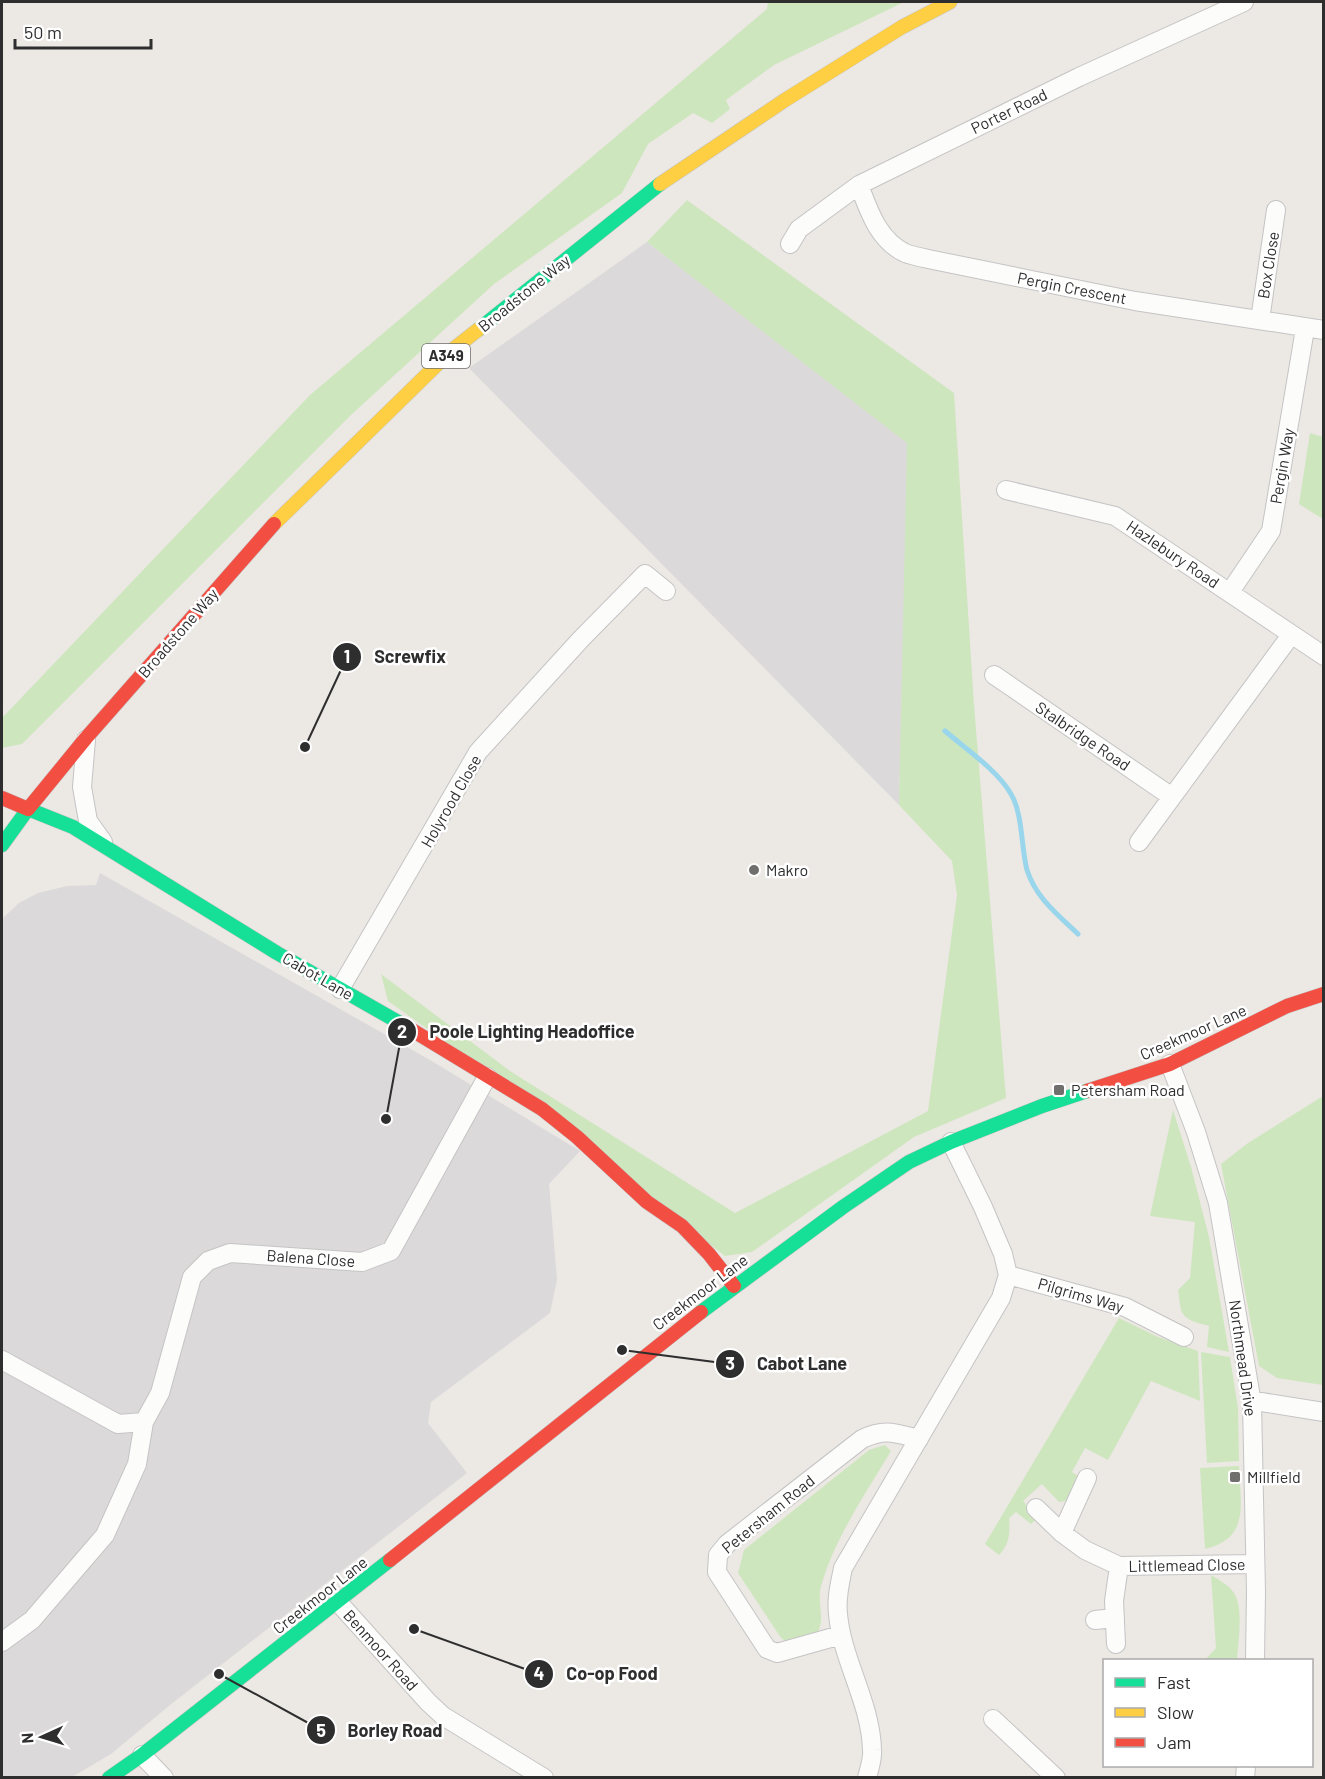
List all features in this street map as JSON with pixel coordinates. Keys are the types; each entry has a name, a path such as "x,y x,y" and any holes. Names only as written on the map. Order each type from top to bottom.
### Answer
{"street":[{"name":"Broadstone Way","path":"2,845 86,738 269,529 451,351 670,176 804,87 902,27 950,2"},
{"name":"Porter Road","path":"790,244 799,229 858,185 1079,77 1244,2"},
{"name":"Pergin Crescent","path":"858,185 885,239 905,253 1135,301 1314,330"},
{"name":"Box Close","path":"1260,320 1276,210"},
{"name":"Pergin Way","path":"1230,592 1271,531 1314,330"},
{"name":"Hazlebury Road","path":"1006,490 1115,516 1323,656"},
{"name":"Holyrood Close","path":"340,989 432,836 478,752 581,639 645,574 666,591"},
{"path":"1138,842 1291,635"},
{"name":"Stalbridge Road","path":"994,675 1172,797"},
{"path":"86,738 82,787 88,821 106,847"},
{"name":"Cabot Lane","path":"2,798 73,827 120,858 542,1109 577,1137 647,1202 700,1260 734,1286"},
{"name":"Creekmoor Lane","path":"109,1778 142,1755 338,1602 734,1286 909,1162 951,1142 1042,1106 1170,1064 1287,1006 1323,993"},
{"name":"Northmead Drive","path":"1170,1064 1196,1132 1218,1203 1252,1403 1255,1659"},
{"name":"Balena Close","path":"2,1642 32,1620 105,1535 137,1464 144,1422 160,1394 192,1277 208,1261 230,1252 362,1262 391,1251 487,1077"},
{"path":"867,1778 873,1752 869,1726 841,1635 838,1613 838,1590 843,1568 1001,1298 1008,1275 1003,1254 983,1207 951,1142"},
{"name":"Pilgrims Way","path":"1008,1275 1125,1307 1184,1337"},
{"path":"2,1360 118,1424 144,1422"},
{"path":"1252,1403 1261,1402 1323,1413"},
{"name":"Petersham Road","path":"841,1635 777,1653 767,1649 717,1572 718,1555 727,1544 862,1438 877,1432 893,1432 919,1439"},
{"path":"1062,1533 1087,1478"},
{"name":"Littlemead Close","path":"1036,1508 1062,1533 1085,1550 1119,1566 1255,1564"},
{"name":"Littlemead Close","path":"1116,1644 1114,1601 1119,1566"},
{"name":"Benmoor Road","path":"338,1602 443,1716 544,1778"},
{"path":"1095,1620 1115,1618"},
{"path":"993,1719 1056,1778"},
{"path":"142,1755 164,1778"}],"shaded area":[{"path":"647,242 908,443 899,805 469,368"},
{"path":"100,873 430,1060 580,1151 549,1184 557,1280 550,1313 431,1402 428,1423 467,1473 170,1705 111,1754 72,1777 2,1777 2,919 19,903 38,893 67,886 96,885"}],"green space":[{"path":"768,2 904,2 774,65 726,100 730,109 712,123 693,113 648,144 622,193 494,284 351,415 22,744 2,748 2,718 310,395 767,9"},
{"path":"687,200 954,393 974,705 1006,1098 914,1137 752,1252 725,1256 488,1072 388,1001 381,974 510,1071 735,1213 928,1111 957,895 952,861 899,805 907,443 647,242"},
{"path":"1310,433 1323,437 1323,519 1299,504"},
{"path":"1323,1096 1323,1385 1277,1378 1259,1366 1221,1164 1248,1143"},
{"path":"1173,1110 1209,1237 1229,1352 1207,1347 1209,1326 1190,1320 1181,1310 1178,1290 1190,1278 1195,1222 1150,1216"},
{"path":"1119,1318 1158,1337 1198,1351 1200,1401 1151,1381 1108,1460 1085,1448 1072,1472 1081,1478 1068,1500 1059,1502 1042,1484 1023,1501 1037,1518 1031,1524 1016,1512 1009,1518 1008,1538 999,1555 985,1544"},
{"path":"1201,1352 1230,1357 1238,1408 1239,1461 1207,1463"},
{"path":"885,1445 891,1451 852,1515 828,1566 820,1590 821,1624 819,1630 815,1637 787,1642 781,1638 738,1573 744,1550 869,1450"},
{"path":"1239,1466 1241,1506 1236,1528 1230,1537 1220,1544 1205,1549 1200,1468"},
{"path":"1211,1575 1234,1593 1239,1607 1237,1659 1206,1659 1216,1648"}],"waterway":[{"path":"945,731 990,769 1011,794 1018,811 1025,861 1031,880 1048,905 1078,934"}],"traffic: fast":[{"path":"479,329 660,184"},
{"path":"2,845 28,809 73,827 277,953 407,1027"},
{"path":"701,1312 843,1207 909,1162 951,1142 1087,1091"},
{"path":"109,1778 142,1755 390,1560"}],"traffic: slow":[{"path":"660,184 785,100 902,27 950,2"},
{"path":"274,524 451,351 479,329"}],"traffic: jam":[{"path":"2,798 28,809 86,738 274,524"},
{"path":"1087,1091 1170,1064 1287,1006 1324,994"},
{"path":"407,1027 542,1109 577,1137 647,1202 682,1226 709,1254 734,1286"},
{"path":"390,1560 701,1312"}],"place":[{"name":"Screwfix","path":"305,747"},
{"name":"Makro","path":"754,870"},
{"name":"Petersham Road","path":"1059,1090"},
{"name":"Poole Lighting Headoffice","path":"386,1119"},
{"name":"Cabot Lane","path":"622,1350"},
{"name":"Millfield","path":"1235,1477"},
{"name":"Co-op Food","path":"414,1629"},
{"name":"Borley Road","path":"219,1674"}]}
